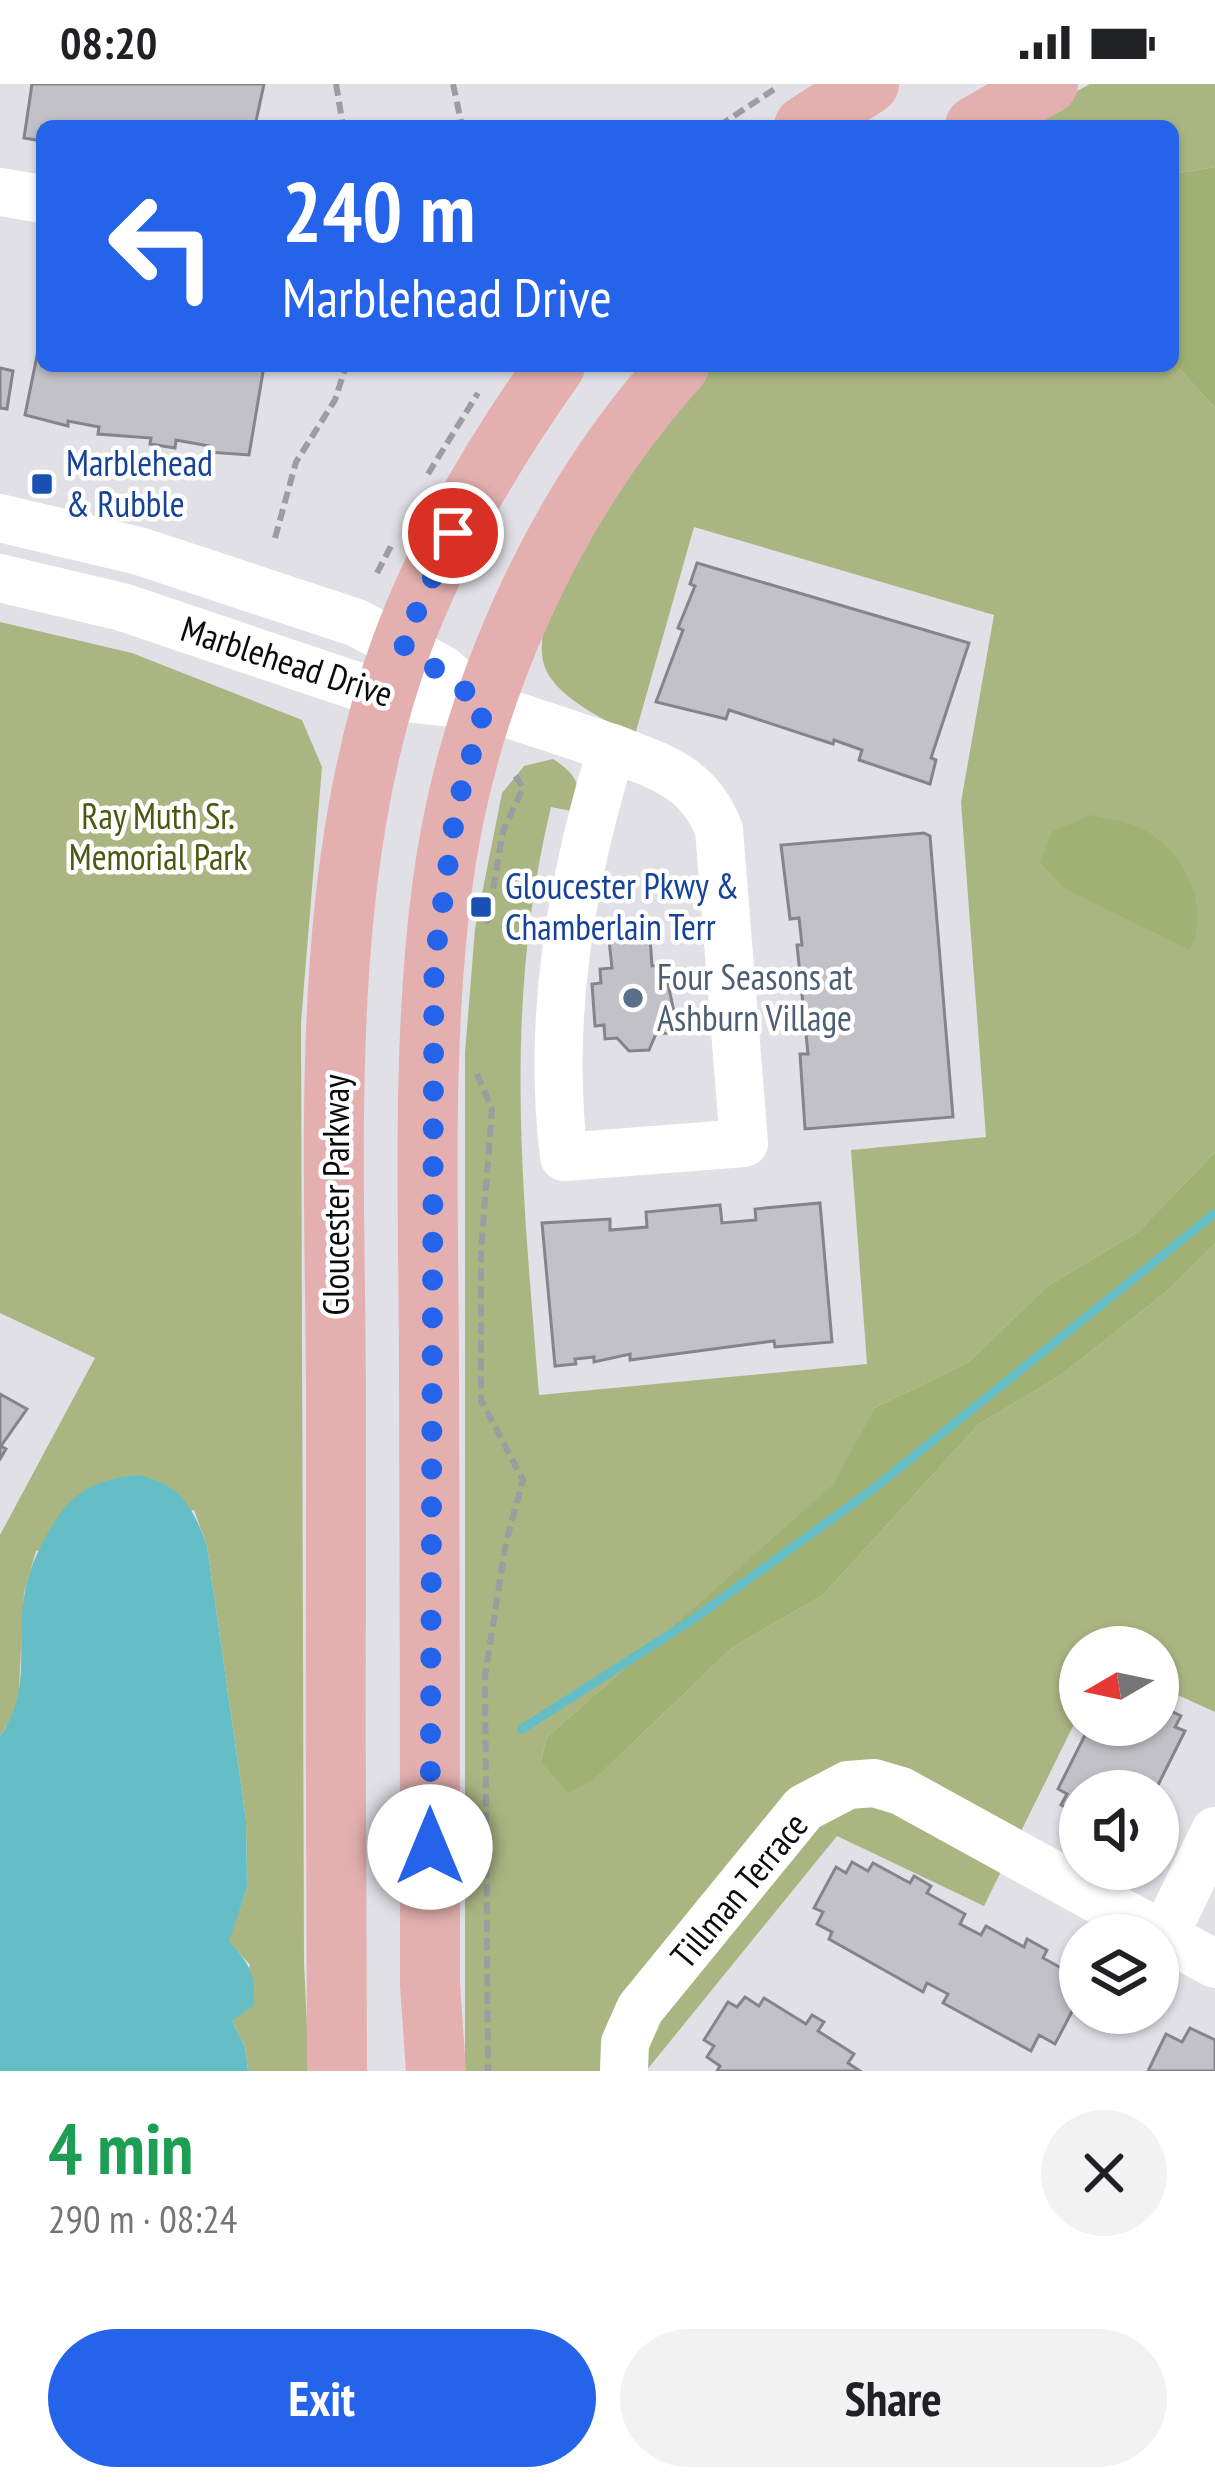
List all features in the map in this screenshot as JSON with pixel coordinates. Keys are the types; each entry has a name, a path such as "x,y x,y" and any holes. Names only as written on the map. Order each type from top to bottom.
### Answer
{"main road":[{"path":"813,120 869,84"},
{"path":"985,120 1048,84"},
{"name":"Gloucester Parkway","path":"338,2071 337,988 346,900 394,670 467,502 551,372"},
{"path":"436,2071 430,1985 431,1043 442,886 456,809 485,706 554,548 611,454 674,372"}],"street":[{"path":"0,192 36,198"},
{"name":"Marblehead Drive","path":"0,518 139,551 357,623 394,670"},
{"name":"Marblehead Drive","path":"0,578 394,670 485,706 612,748 676,772 695,786 718,830 744,1143 564,1157 558,1068 561,987 575,886 612,748"},
{"name":"Tillman Terrace","path":"624,2071 625,2043 640,2008 804,1808 848,1785 874,1784 901,1791 1123,1914"},
{"path":"1174,1914 1215,1831"},
{"name":"Tillman Terrace","path":"1179,1945 1215,1964"}],"path":[{"path":"336,84 342,120"},
{"path":"453,84 461,120"},
{"path":"728,120 784,84"},
{"path":"275,538 296,462 335,400 344,372"},
{"path":"485,934 503,831 524,788 515,775"},
{"path":"476,1061 477,1078 492,1109 481,1252 481,1400 524,1480 506,1542 484,1676 488,2071"}],"green space":[{"path":"1090,84 1215,84 1215,167 1179,173 1179,120 1024,120"},
{"path":"1215,167 1215,408 1179,369 1179,173"},
{"path":"1179,369 1215,408 1215,1152 1138,1232 1046,1287 969,1362 874,1408 835,1484 547,1737 541,1761 595,1779 733,1647 823,1595 979,1424 1061,1375 1166,1292 1215,1244 1215,1712 1179,1696 1179,1626 1059,1626 1059,1746 1063,1746 984,1906 837,1836 646,2071 465,2071 465,1053 475,929 502,793 524,766 553,759 572,775 578,794 576,812 551,807 536,882 521,1028 523,1172 539,1395 867,1364 851,1150 986,1137 961,802 994,615 694,527 635,735 585,708 562,691 546,670 542,640 552,603 598,515 700,372"},
{"name":"Ray Muth Sr. Memorial Park","path":"0,622 132,653 302,720 322,767 301,1022 304,1962 309,2071 248,2071 245,2047 232,2021 250,1965 228,1941 247,1888 246,1820 207,1546 194,1510 36,1551 24,1593 18,1708 0,1736 0,1535 95,1358 0,1313"},
{"path":"1091,815 1139,827 1180,863 1195,897 1196,933 1190,950 1064,888 1040,862 1053,831"},
{"path":"1215,1152 1215,1244 1166,1292 1061,1375 979,1424 823,1595 733,1647 595,1779 568,1793 541,1761 547,1737 834,1484 874,1408 969,1362 1046,1287 1138,1232"}],"water":[{"path":"139,1475 165,1485 184,1500 207,1546 246,1820 247,1888 229,1941 246,1963 254,1986 253,2006 232,2021 245,2047 248,2071 0,2071 0,1736 20,1684 27,1582 44,1539 70,1502 101,1483"}],"building":[{"path":"32,84 264,84 256,120 36,120 36,140 24,138"},
{"path":"36,361 36,372 263,372 249,455 207,452 209,446 176,440 175,448 150,444 151,438 98,434 99,427 68,421 68,426 25,415"},
{"path":"0,368 13,371 7,409 0,408"},
{"path":"697,563 969,643 931,758 936,760 930,784 859,760 862,750 834,740 833,744 729,710 726,719 656,702 683,630 678,628 695,586 690,584"},
{"path":"930,836 953,1117 805,1129 800,1054 808,1054 797,945 802,945 799,918 790,919 781,845"},
{"name":"Four Seasons at Ashburn Village","path":"650,937 652,966 664,965 674,1012 668,1012 669,1033 656,1034 649,1050 629,1051 617,1038 605,1039 604,1025 595,1026 592,984 601,983 600,969 612,968 609,940"},
{"path":"820,1203 832,1342 775,1347 774,1341 630,1360 630,1354 594,1362 594,1357 575,1359 576,1364 555,1366 542,1223 610,1219 610,1230 647,1227 646,1212 720,1205 722,1223 756,1220 755,1209"},
{"path":"0,1394 27,1409 1,1446 6,1449 0,1459"},
{"path":"1080,1746 1178,1746 1166,1770 1068,1770"},
{"path":"852,1862 868,1871 873,1863 910,1883 914,1876 931,1886 927,1893 965,1914 960,1924 981,1935 986,1926 1024,1947 1027,1939 1047,1950 1043,1958 1059,1967 1060,2034 1055,2044 1039,2035 1031,2051 943,2003 948,1994 927,1983 923,1992 829,1939 832,1932 817,1924 823,1912 814,1908 836,1867 846,1873"},
{"path":"745,1997 759,2006 764,1998 806,2024 812,2015 824,2022 818,2031 854,2054 848,2063 860,2071 717,2071 720,2066 707,2057 714,2046 704,2040 728,2002 737,2007"},
{"path":"1190,2028 1215,2040 1215,2071 1148,2071 1166,2034 1182,2042"}],"waterway":[{"path":"522,1729 692,1620 873,1489 1215,1213"}],"place":[{"name":"Marblehead & Rubble","path":"42,484"},
{"name":"Gloucester Pkwy & Chamberlain Terr","path":"481,907"},
{"name":"Four Seasons at Ashburn Village","path":"633,998"}],"route":[{"path":"430,1847 429,1205 434,964 456,809 485,706 442,669 402,644 453,533"}]}
